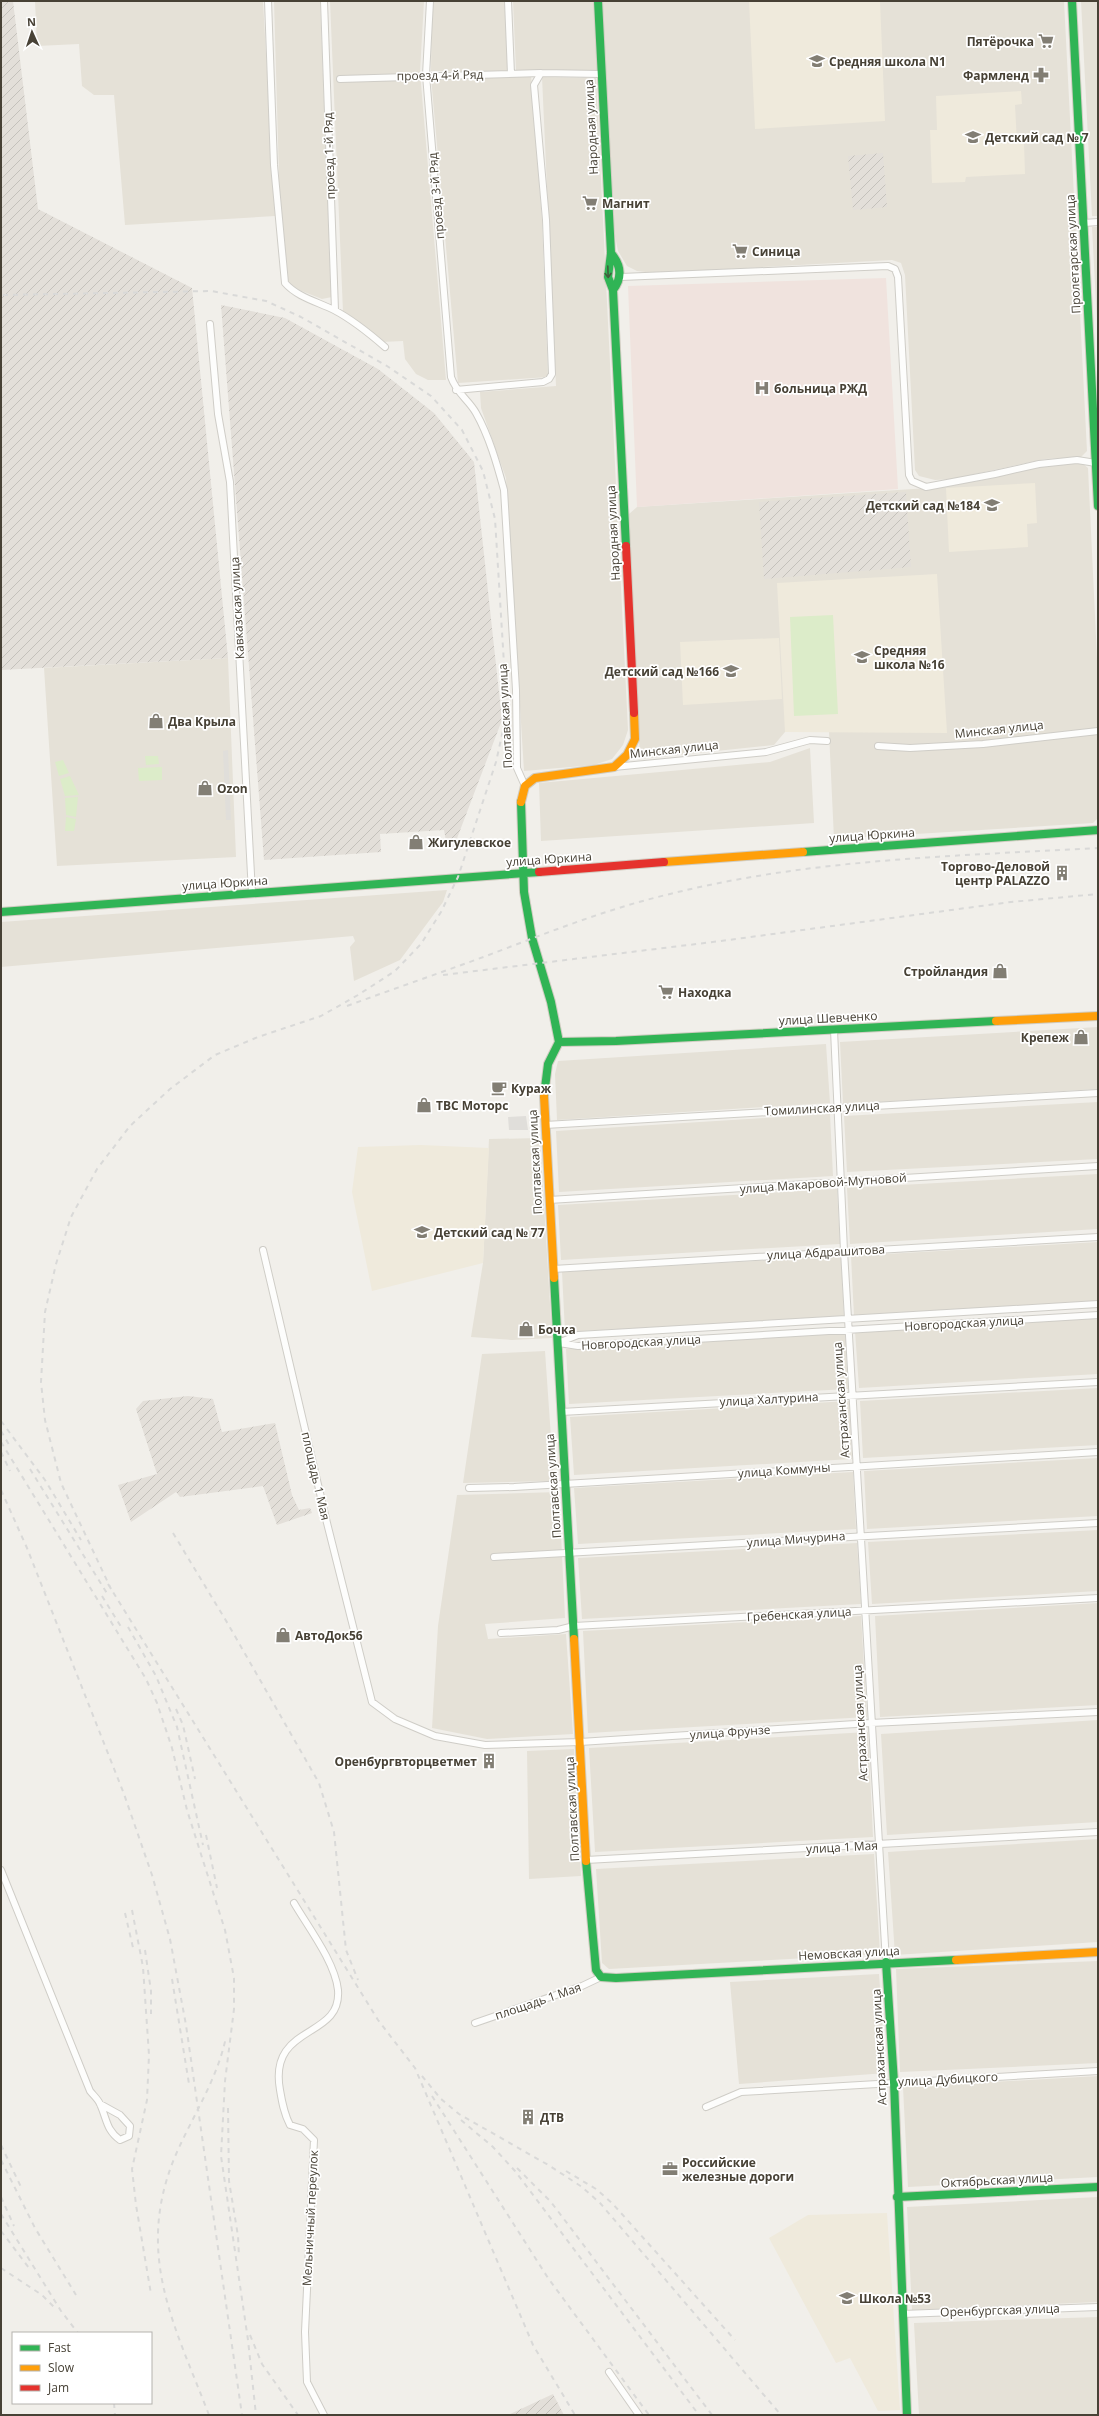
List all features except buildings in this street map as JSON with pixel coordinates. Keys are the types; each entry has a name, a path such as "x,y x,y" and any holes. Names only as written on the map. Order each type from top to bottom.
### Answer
{"street":[{"path":"268,1 274,165 283,276 285,284 291,290 335,310 363,327 385,347"},
{"name":"проезд 1-й Ряд","path":"324,1 335,310"},
{"name":"проезд 3-й Ряд","path":"430,1 426,75 451,377 456,390"},
{"path":"508,1 511,74"},
{"name":"Народная улица","path":"598,1 611,253 608,277 613,290 635,739 627,755 614,767"},
{"name":"Пролетарская улица","path":"1072,1 1098,506"},
{"path":"456,390 543,382 549,379 552,374 546,220 534,85 541,73"},
{"name":"проезд 4-й Ряд","path":"340,78 541,73 601,74"},
{"path":"1084,222 1098,222"},
{"name":"Народная улица","path":"611,253 620,266 621,277"},
{"path":"613,290 621,277 888,266 895,268 898,277 909,475 912,481 926,487 1039,464 1077,460 1096,463"},
{"name":"Кавказская улица","path":"210,324 218,414 230,482 252,893"},
{"name":"Полтавская улица","path":"456,390 476,412 496,463 504,490 516,690 517,768 525,786"},
{"name":"Минская улица","path":"878,746 910,748 976,744 1098,731"},
{"name":"Минская улица","path":"525,786 535,778 548,775 590,772 614,767 766,752 810,740 827,741"},
{"path":"525,786 521,801 523,873 526,909 551,1002 559,1042"},
{"name":"улица Юркина","path":"1,912 1098,830"},
{"name":"улица Шевченко","path":"559,1042 834,1030 1098,1016"},
{"name":"Астраханская улица","path":"834,1030 848,1329 894,2082 897,2197 907,2415"},
{"name":"Полтавская улица","path":"559,1042 549,1056 546,1068 545,1125 586,1860 594,1962 596,1970 601,1977"},
{"name":"Томилинская улица","path":"545,1125 1098,1092"},
{"name":"улица Макаровой-Мутновой","path":"549,1200 1098,1166"},
{"name":"улица Абдрашитова","path":"553,1269 1098,1237"},
{"name":"площадь 1 Мая","path":"263,1250 327,1523 372,1702"},
{"name":"Новгородская улица","path":"558,1343 578,1335 1098,1304"},
{"name":"Новгородская улица","path":"558,1343 578,1346 1098,1315"},
{"name":"улица Халтурина","path":"561,1412 853,1394 1098,1382"},
{"name":"улица Коммуны","path":"470,1488 565,1484 1098,1452"},
{"name":"улица Мичурина","path":"494,1556 570,1553 861,1534 1098,1523"},
{"name":"Гребенская улица","path":"501,1633 558,1630 574,1626 1098,1598"},
{"name":"улица Фрунзе","path":"372,1702 395,1718 435,1736 460,1742 485,1745 580,1742 871,1723 1098,1712"},
{"name":"улица 1 Мая","path":"586,1860 1098,1832"},
{"path":"1,1870 90,2091 100,2104 104,2120 111,2134 120,2140 130,2136 130,2126 120,2115 100,2104"},
{"name":"Мельничный переулок","path":"294,1903 328,1962 338,1990 336,2007 330,2017 291,2044 280,2058 277,2075 286,2118 290,2125 303,2129 314,2140 305,2332 307,2382 324,2415"},
{"name":"Немовская улица","path":"601,1977 616,1978 886,1962 1098,1952"},
{"name":"площадь 1 Мая","path":"475,2023 582,1986 601,1977"},
{"name":"улица Дубицкого","path":"706,2107 741,2092 1098,2071"},
{"name":"Октябрьская улица","path":"897,2197 1098,2187"},
{"name":"Оренбургская улица","path":"902,2314 1098,2307"},
{"path":"609,2372 639,2415"}],"shaded area":[{"path":"1,1 13,1 38,209 192,288 228,658 1,670"},
{"path":"35,1 263,1 275,216 125,225 114,95 94,95 82,86 79,44 37,46"},
{"path":"274,1 320,1 332,297 322,299 294,288 287,280 280,212"},
{"path":"330,1 424,1 420,72 446,380 428,380 416,374 405,359 403,341 382,342 343,312"},
{"path":"432,1 505,1 508,71 431,71"},
{"path":"513,1 593,1 597,70 516,70"},
{"path":"600,1 1064,1 1087,451 1081,457 1045,459 952,479 935,480 919,476 915,470 905,275 901,263 892,260 654,273 637,271 627,266 618,251 614,231"},
{"name":"Средняя школа N1","path":"749,1 880,1 885,121 755,129"},
{"path":"1081,1 1098,1 1098,216 1092,216"},
{"path":"531,75 542,220 548,377 458,383 431,77"},
{"path":"542,77 596,78 628,730 623,745 612,759 594,765 524,771 506,478 481,408 480,392 556,386"},
{"name":"Детский сад № 7","path":"1021,91 1022,104 1015,105 1017,143 1024,143 1025,174 966,177 965,182 932,183 930,130 937,130 936,96"},
{"path":"883,153 887,207 853,210 848,156"},
{"path":"1092,227 1098,227 1098,341"},
{"name":"больница РЖД","path":"886,278 898,489 637,507 628,286"},
{"path":"221,305 285,318 378,369 434,413 474,462 502,720 456,841 446,841 444,830 380,834 381,852 264,860"},
{"path":"1081,462 1088,468 1098,679 1098,818 1093,823 834,839 829,732 785,732 774,745 640,759 629,514 637,507 944,487 994,478 1038,466"},
{"name":"Детский сад №184","path":"1035,483 1037,523 1027,524 1028,547 949,552 946,488"},
{"path":"906,492 911,567 764,579 759,502"},
{"name":"Средняя школа №16","path":"937,574 947,733 785,732 777,583"},
{"name":"Детский сад №166","path":"779,638 782,699 683,705 680,642"},
{"path":"228,658 236,857 57,866 44,668"},
{"path":"810,748 814,823 541,841 539,783 770,762"},
{"path":"228,750 231,820 226,820 223,751"},
{"path":"447,890 443,902 400,960 354,981 350,947 355,941 353,936 1,967 1,922"},
{"path":"1098,1027 1098,1089 843,1104 840,1042"},
{"path":"826,1044 830,1103 557,1120 555,1074 558,1061"},
{"path":"1098,1102 1098,1159 847,1172 844,1116"},
{"path":"830,1114 833,1176 559,1192 556,1131"},
{"path":"526,1116 528,1130 509,1130 508,1117"},
{"path":"540,1138 552,1338 512,1340 471,1337 483,1263 489,1139"},
{"name":"Детский сад № 77","path":"421,1145 489,1148 483,1263 372,1291 352,1192 358,1147"},
{"path":"1098,1174 1098,1229 850,1244 847,1188"},
{"path":"837,1189 840,1244 561,1260 558,1205"},
{"path":"1098,1242 1098,1302 854,1316 851,1256"},
{"path":"841,1256 844,1317 565,1332 562,1272"},
{"path":"1098,1317 1098,1374 859,1388 855,1331"},
{"path":"845,1332 848,1389 569,1404 566,1349"},
{"path":"545,1351 554,1481 463,1483 482,1354"},
{"path":"1098,1388 1098,1445 863,1458 860,1401"},
{"path":"188,1396 213,1399 222,1432 275,1423 292,1495 299,1510 310,1508 312,1513 277,1525 263,1486 180,1497 176,1492 131,1522 118,1485 157,1474 136,1409 143,1401"},
{"path":"849,1401 852,1459 574,1475 570,1417"},
{"path":"1098,1458 1098,1516 867,1529 864,1471"},
{"path":"853,1472 856,1529 578,1544 574,1488"},
{"path":"559,1492 565,1618 485,1624 488,1639 566,1634 573,1734 487,1739 432,1728 438,1626 457,1495"},
{"path":"1098,1530 1098,1591 872,1604 868,1542"},
{"path":"857,1543 861,1604 582,1619 578,1558"},
{"path":"1098,1603 1098,1705 880,1717 875,1616"},
{"path":"861,1616 867,1717 588,1733 583,1631"},
{"path":"1098,1720 1098,1822 887,1835 881,1734"},
{"path":"868,1732 873,1837 595,1852 589,1748"},
{"path":"574,1749 581,1876 529,1879 527,1751"},
{"path":"1098,1839 1098,1942 895,1955 888,1852"},
{"path":"874,1854 880,1954 609,1969 602,1963 596,1869"},
{"path":"1098,1961 1098,2063 900,2072 896,1969"},
{"path":"879,1974 886,2073 739,2084 730,1982"},
{"path":"1098,2076 1098,2177 908,2187 903,2087"},
{"path":"1098,2197 1098,2302 912,2310 907,2207"},
{"name":"Школа №53","path":"887,2213 900,2410 878,2411 850,2358 836,2363 769,2238 808,2215"},
{"path":"1098,2317 1098,2415 919,2415 914,2323"},
{"path":"553,2394 564,2415 508,2415"}],"green space":[{"path":"833,615 838,714 794,716 790,617"},
{"path":"145,756 158,756 159,764 146,765"},
{"path":"63,760 69,773 59,776 55,762"},
{"path":"162,767 162,780 139,781 138,768"},
{"path":"70,776 79,795 65,796 60,779"},
{"path":"78,797 76,817 66,815 65,798"},
{"path":"66,817 76,819 74,831 65,831"}],"railway":[{"path":"3,295 211,291 266,301 301,317 387,366 431,396 462,430 483,471 495,519 507,712 496,762 458,877 441,912 421,944 395,971 358,995 321,1016 258,1037 215,1055 170,1089 130,1126 97,1169 71,1217 56,1264 45,1312 41,1382 45,1420 61,1483 111,1589"},
{"path":"347,1006 600,914 646,900 722,882 775,873 882,861 1098,848"},
{"path":"443,975 721,941 1011,902 1098,894"},
{"path":"1,1421 45,1480 81,1540"},
{"path":"1,1431 11,1448"},
{"path":"1,1442 146,1679 157,1703 172,1748 187,1810 225,1930 234,1978 234,2009 225,2081 221,2156 248,2340 256,2415"},
{"path":"1,1452 10,1471"},
{"path":"30,1469 108,1595"},
{"path":"1,1490 27,1548 124,1794 152,1875 170,1939 186,2025 242,2415"},
{"path":"173,1533 228,1624 319,1783 334,1832 346,1950 358,1980"},
{"path":"108,1584 378,2020 415,2068 533,2345 575,2415"},
{"path":"102,1596 123,1630"},
{"path":"128,1627 156,1676 177,1727 203,1845"},
{"path":"176,1709 183,1725 195,1779"},
{"path":"206,1835 217,1888"},
{"path":"132,1910 143,1967 149,2055 147,2100 132,2169 136,2205 151,2294"},
{"path":"125,1913 134,1952"},
{"path":"145,1950 151,1991 151,2014"},
{"path":"172,1979 189,2084"},
{"path":"209,2415 184,2351 164,2290 159,2259 158,2227 163,2194 174,2159 210,2084 222,2053 226,2037"},
{"path":"422,2076 441,2099 459,2114 550,2166 582,2187 600,2203 781,2415"},
{"path":"432,2096 548,2278 649,2415"},
{"path":"228,2108 229,2181 238,2236 239,2257"},
{"path":"461,2120 493,2147 515,2171 699,2415"},
{"path":"1,2145 21,2187"},
{"path":"1,2160 35,2228 76,2295"},
{"path":"517,2168 551,2202 712,2415"},
{"path":"566,2171 596,2189 612,2203 735,2340"},
{"path":"1,2197 14,2226"},
{"path":"1,2214 61,2311 77,2332"},
{"path":"1,2231 29,2268"},
{"path":"1,2268 42,2295 55,2308"},
{"path":"250,2335 262,2364 298,2415"},
{"path":"114,2404 115,2415"}],"traffic: fast":[{"path":"598,1 611,253 608,277 613,290 626,546"},
{"path":"1072,1 1098,506"},
{"path":"611,253 617,262 620,271 618,280 613,290"},
{"path":"521,802 524,892 532,938 551,1002 559,1042 548,1064 544,1096"},
{"path":"803,852 1098,830"},
{"path":"1,912 539,872"},
{"path":"559,1042 616,1041 996,1021"},
{"path":"554,1278 574,1639"},
{"path":"586,1861 596,1970 601,1977 616,1978 956,1960"},
{"path":"886,1962 894,2082 907,2415"},
{"path":"897,2197 1098,2187"}],"traffic: slow":[{"path":"521,802 525,786 535,778 614,767 627,755 635,739 634,713"},
{"path":"664,862 803,852"},
{"path":"996,1021 1098,1016"},
{"path":"544,1096 554,1278"},
{"path":"574,1639 586,1861"},
{"path":"956,1960 1098,1952"}],"traffic: jam":[{"path":"626,546 634,713"},
{"path":"539,872 664,862"}],"place":[{"name":"Пятёрочка","path":"1046,41"},
{"name":"Средняя школа N1","path":"817,61"},
{"name":"Фармленд","path":"1041,75"},
{"name":"Детский сад № 7","path":"973,137"},
{"name":"Магнит","path":"590,203"},
{"name":"Синица","path":"740,251"},
{"name":"больница РЖД","path":"762,388"},
{"name":"Детский сад №184","path":"992,505"},
{"name":"Средняя школа №16","path":"862,657"},
{"name":"Детский сад №166","path":"731,671"},
{"name":"Два Крыла","path":"156,721"},
{"name":"Ozon","path":"205,788"},
{"name":"Жигулевское","path":"416,842"},
{"name":"Торгово-Деловой центр PALAZZO","path":"1062,873"},
{"name":"Стройландия","path":"1000,971"},
{"name":"Находка","path":"666,992"},
{"name":"Крепеж","path":"1081,1037"},
{"name":"Кураж","path":"499,1088"},
{"name":"ТВС Моторс","path":"424,1105"},
{"name":"Детский сад № 77","path":"422,1232"},
{"name":"Бочка","path":"526,1329"},
{"name":"АвтоДок56","path":"283,1635"},
{"name":"Оренбургвторцветмет","path":"489,1761"},
{"name":"ДТВ","path":"528,2117"},
{"name":"Российские железные дороги","path":"670,2169"},
{"name":"Школа №53","path":"847,2298"}]}
